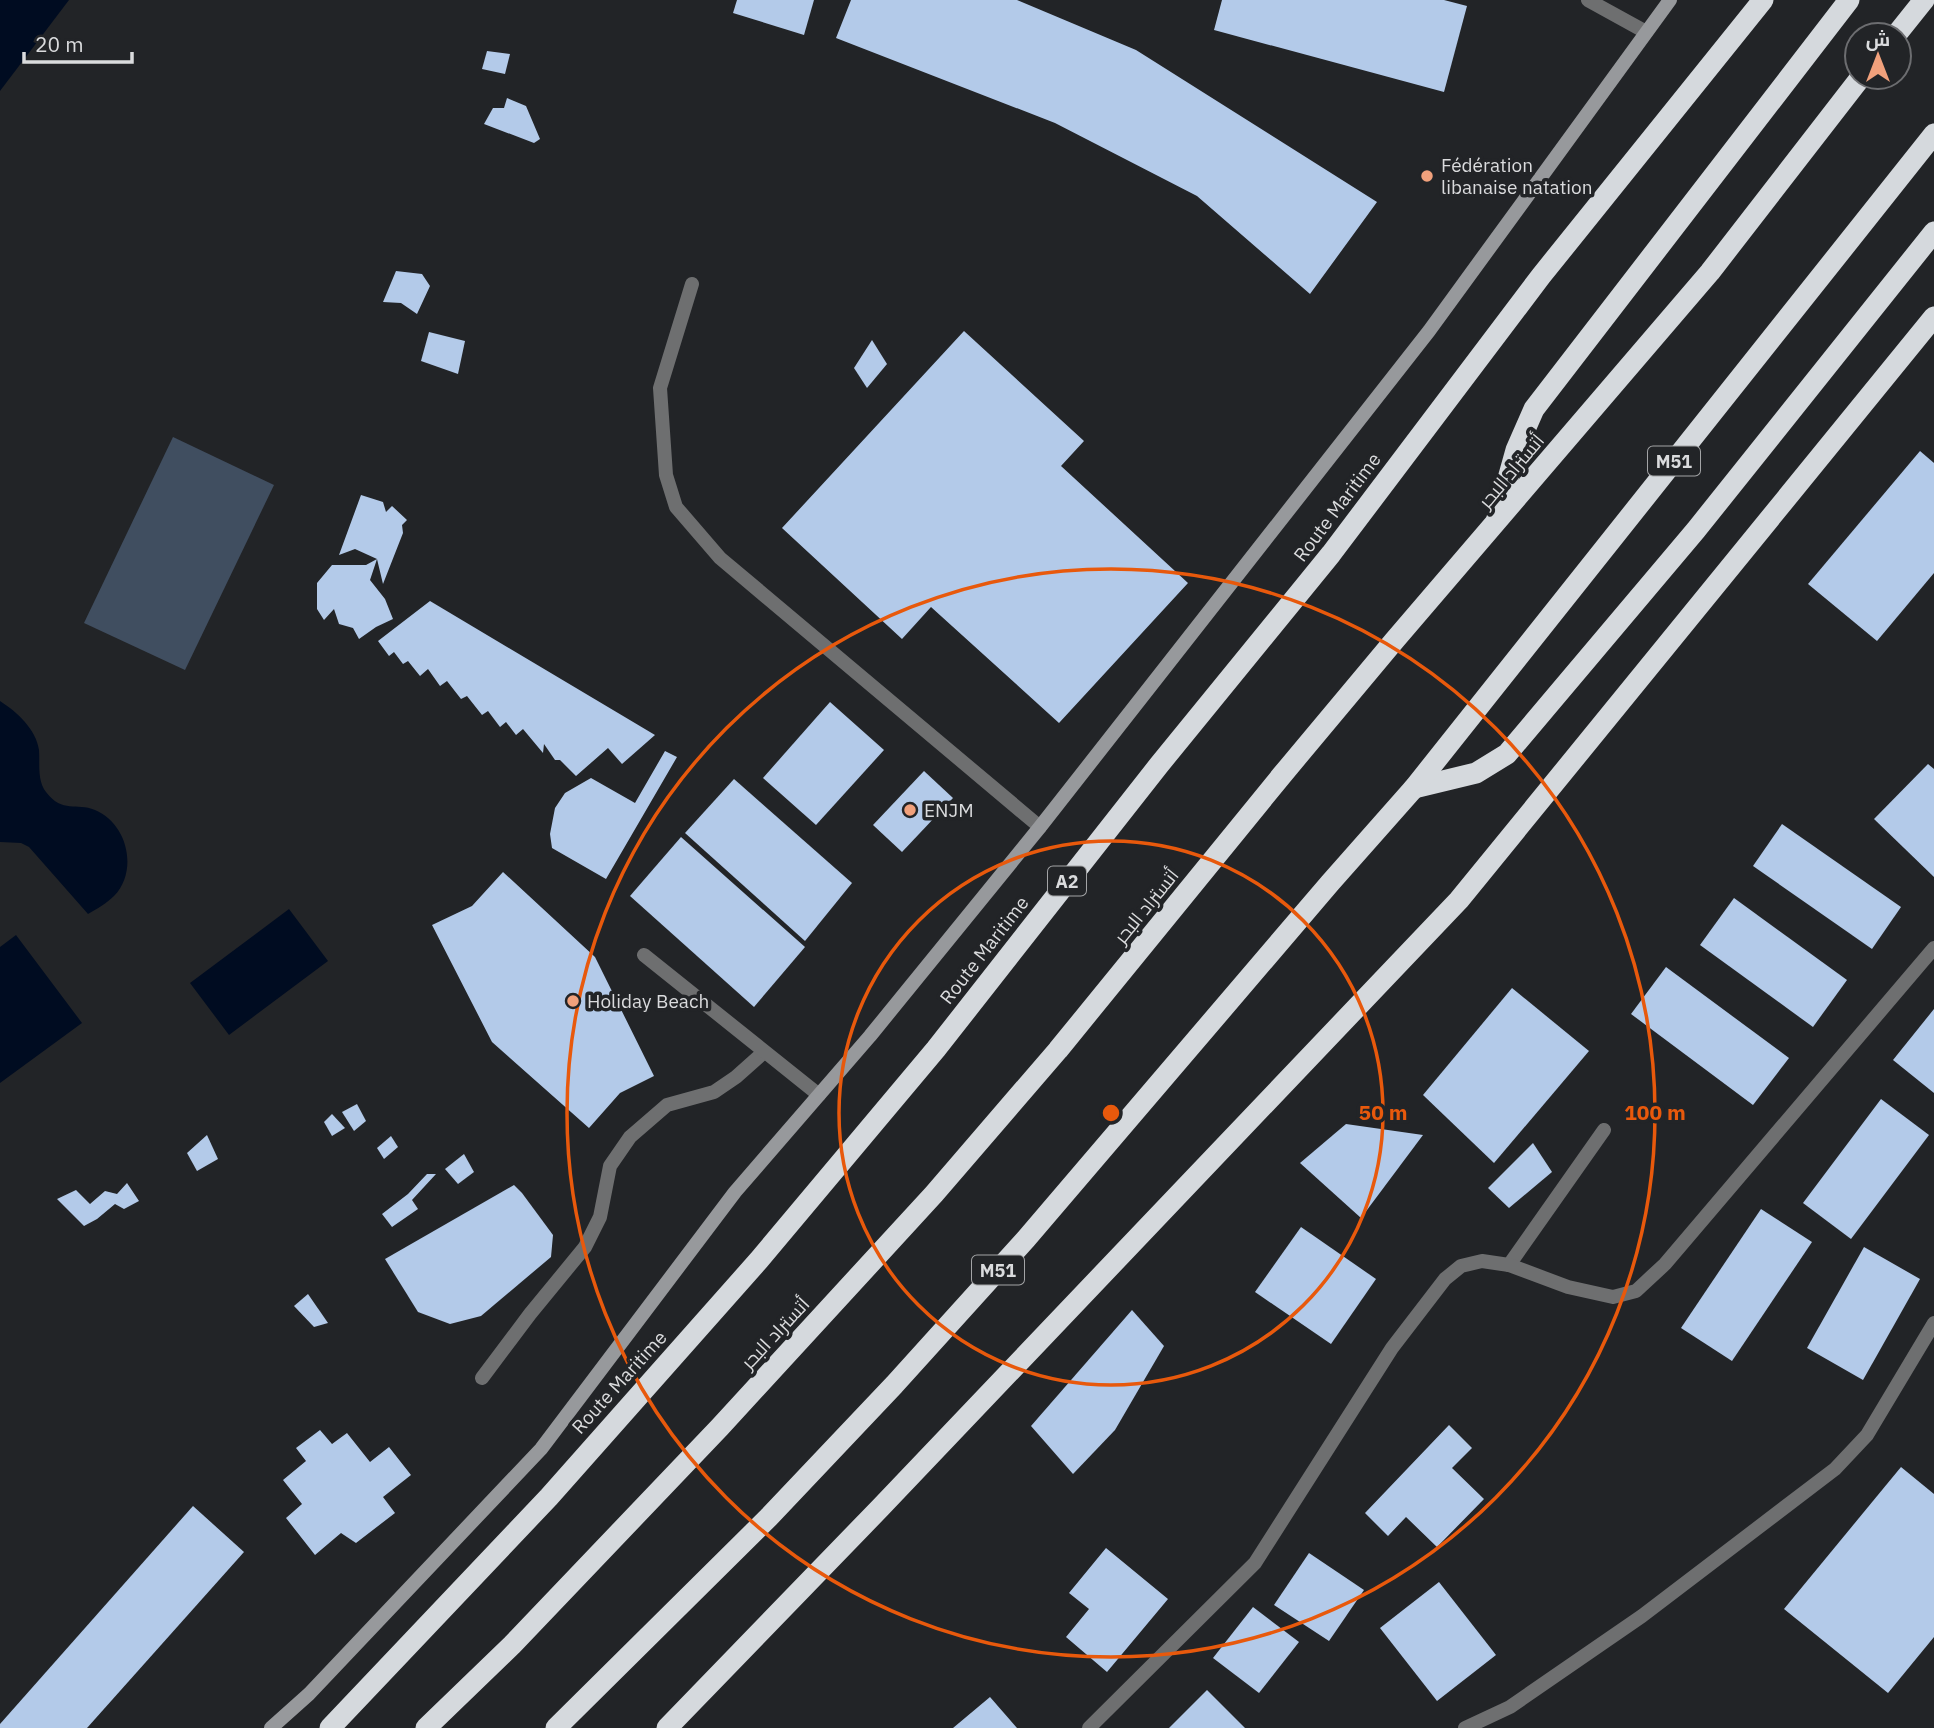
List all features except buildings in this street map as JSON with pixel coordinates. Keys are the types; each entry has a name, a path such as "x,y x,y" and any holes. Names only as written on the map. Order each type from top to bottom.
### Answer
{"highway":[{"name":"Route Maritime","path":"330,1728 549,1497 759,1260 936,1049 1159,765 1331,554 1541,276 1763,0"},
{"path":"1495,525 1516,450 1534,409 1849,0"},
{"path":"1907,21 1924,0"},
{"name":"أتستراد البحر","path":"426,1728 512,1645 710,1437 934,1194 1058,1051 1334,713 1710,272 1850,91"},
{"name":"M51","path":"556,1728 769,1517 894,1385 1026,1239 1414,788 1934,134"},
{"path":"1414,788 1476,774 1507,754 1696,530 1934,232"},
{"path":"667,1728 1459,900 1934,317"}],"street":[{"path":"1588,0 1646,32"},
{"path":"271,1728 309,1694 541,1449 735,1192 870,1036 1040,827 1429,331 1670,0"},
{"path":"692,284 660,388 666,475 676,507 720,558 1040,827"},
{"path":"1089,1728 1255,1563 1392,1348 1444,1279 1461,1266 1482,1261 1509,1265 1568,1287 1612,1297 1636,1291 1665,1264 1934,948"},
{"path":"644,955 819,1095"},
{"path":"482,1378 585,1247 600,1217 610,1166 630,1137 667,1105 714,1092 764,1052"},
{"path":"1509,1265 1604,1130"},
{"path":"1465,1728 1510,1707 1642,1616 1835,1469 1867,1435 1934,1323"}],"shaded area":[{"path":"0,0 69,0 0,91"},
{"path":"173,437 274,485 185,670 84,623"},
{"path":"0,701 19,716 34,735 39,750 40,777 43,787 52,799 64,805 95,810 106,816 122,836 127,861 122,885 111,899 88,914 29,847 21,843 0,842"},
{"path":"289,909 328,961 229,1035 190,983"},
{"path":"16,935 82,1023 0,1083 0,947"}],"place":[{"name":"Fédération libanaise natation","path":"1427,176"},
{"name":"ENJM","path":"910,810"},
{"name":"Holiday Beach","path":"573,1001"}]}
